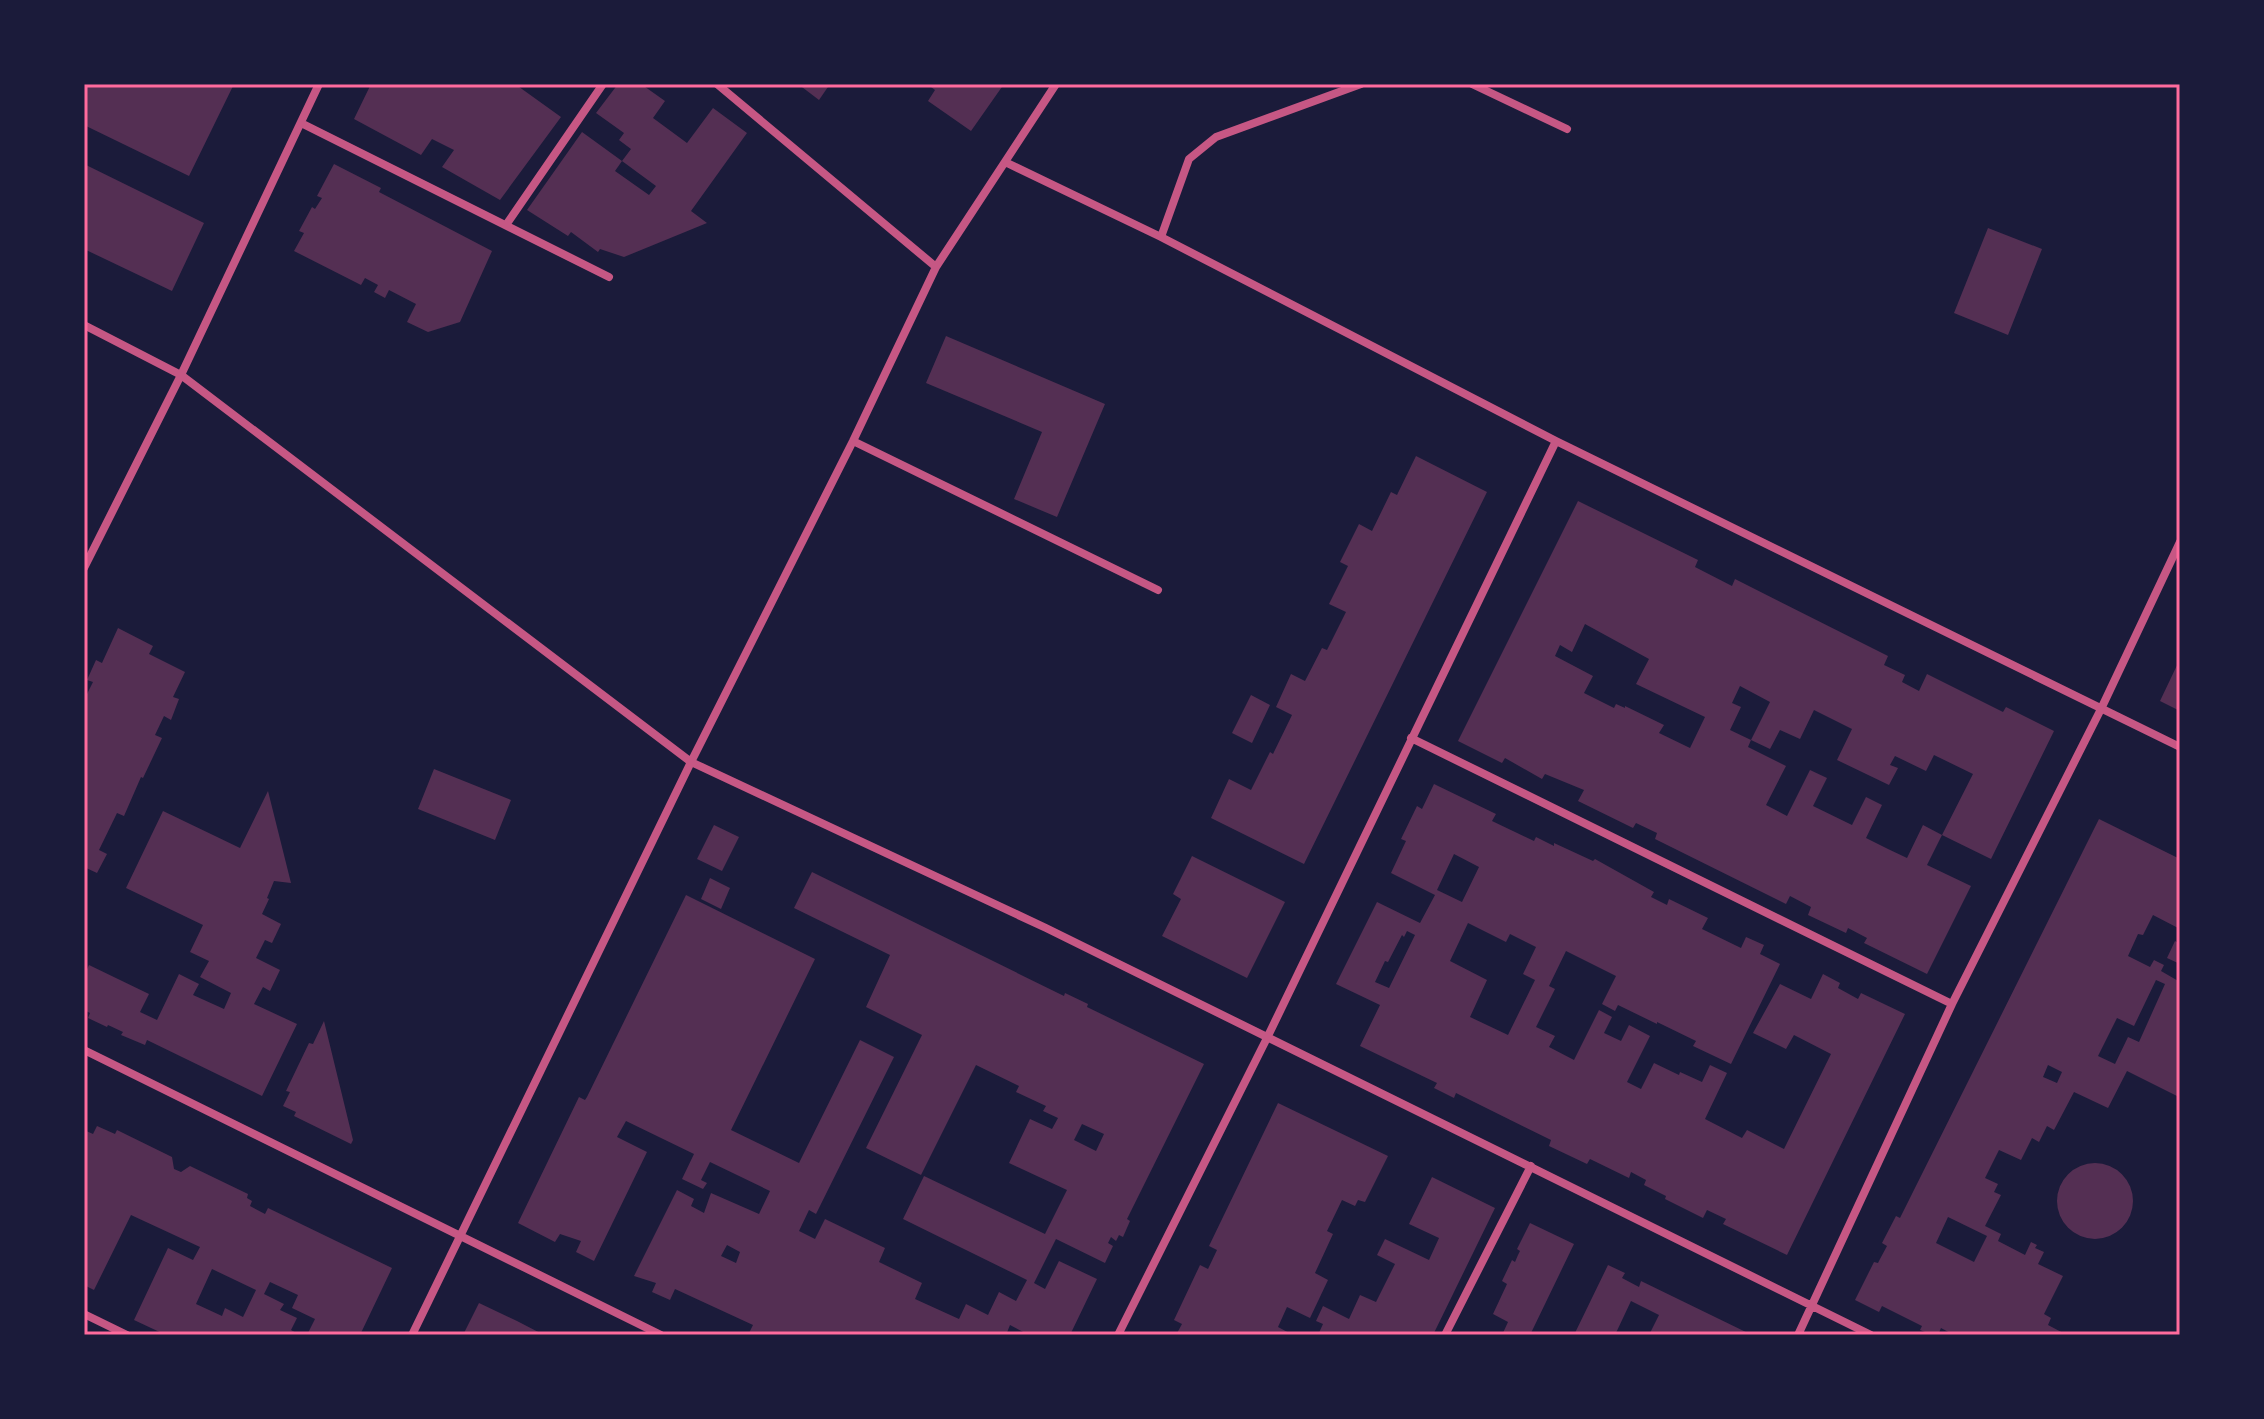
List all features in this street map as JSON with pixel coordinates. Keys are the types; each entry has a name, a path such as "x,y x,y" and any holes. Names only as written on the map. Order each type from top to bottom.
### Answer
{"street":[{"path":"84,568 181,375 319,84"},
{"path":"506,225 603,84"},
{"path":"717,84 936,267"},
{"path":"412,1335 936,267 1056,84"},
{"path":"1161,237 1189,159 1216,137 1361,84"},
{"path":"1472,84 1567,129"},
{"path":"301,123 609,277"},
{"path":"1005,162 1161,237 1556,441 2180,747"},
{"path":"84,325 181,375 691,762 1046,928 1871,1335"},
{"path":"853,441 1158,590"},
{"path":"1118,1335 1267,1038 1556,441"},
{"path":"1798,1335 1952,1004 2101,709 2180,542"},
{"path":"1411,738 1952,1004"},
{"path":"84,1050 661,1335"},
{"path":"1445,1335 1531,1166"},
{"path":"84,1314 127,1335"}],"building":[{"path":"84,84 234,84 189,176 84,125"},
{"path":"371,84 515,84 561,117 500,200 442,167 454,150 432,139 421,155 354,119"},
{"path":"618,84 641,84 665,101 653,118 687,143 713,108 747,133 691,211 707,223 624,257 600,249 598,252 571,232 568,236 527,210 582,132 622,161 631,149 619,140 624,133 596,113","holes":["622,161 656,186 649,195 615,171"]},
{"path":"798,84 830,84 819,100"},
{"path":"927,84 1004,84 971,131 928,101 935,90"},
{"path":"84,164 204,223 172,291 84,249"},
{"path":"334,164 381,188 379,192 492,251 460,322 428,332 407,322 416,304 389,290 385,298 374,292 378,285 365,278 361,285 294,251 304,233 299,231 312,207 315,209 322,198 317,196"},
{"path":"1988,228 2042,249 2008,335 1954,313"},
{"path":"946,336 1105,404 1057,517 1014,499 1042,432 926,383"},
{"path":"1416,456 1487,492 1304,864 1211,818 1229,779 1251,790 1270,752 1273,754 1292,715 1276,707 1291,674 1305,681 1322,648 1327,650 1346,612 1329,604 1348,566 1340,562 1359,524 1372,531 1391,492 1397,495"},
{"path":"1578,501 1698,560 1695,567 1732,586 1735,579 1888,656 1884,665 1905,675 1902,682 1919,691 1927,674 2003,712 2006,707 2054,731 1991,859 1942,835 1927,865 1971,886 1927,974 1864,943 1867,938 1848,928 1846,933 1808,915 1811,907 1790,896 1786,904 1655,839 1657,833 1636,823 1633,828 1578,801 1584,790 1545,774 1542,779 1505,758 1502,763 1458,741","holes":["1585,624 1649,659 1636,684 1705,717 1690,748 1659,733 1664,725 1625,706 1616,704 1614,708 1584,693 1593,676 1555,656 1560,645 1572,652","1740,686 1770,702 1751,740 1730,730 1741,707 1732,703","1814,710 1852,729 1837,760 1889,785 1898,768 1890,765 1895,756 1926,771 1934,755 1973,774 1942,835 1923,825 1907,858 1888,849 1866,838 1882,805 1866,797 1852,825 1813,806 1827,778 1810,770 1787,816 1766,805 1786,766 1748,747 1751,740 1770,749 1780,730 1800,739"]},
{"path":"118,628 153,646 149,654 185,672 173,697 179,699 171,720 164,716 155,735 162,738 143,778 124,816 117,813 99,850 107,854 97,873 84,867 84,700 93,682 87,680 96,660 102,663"},
{"path":"2180,659 2180,711 2160,701"},
{"path":"1251,695 1270,705 1252,743 1232,733"},
{"path":"434,769 511,800 495,840 418,809"},
{"path":"1434,784 1496,814 1492,821 1534,841 1536,837 1593,861 1595,859 1654,892 1651,897 1667,905 1669,899 1708,918 1702,929 1741,948 1746,937 1764,945 1760,954 1780,964 1731,1064 1693,1046 1696,1041 1657,1022 1618,1005 1615,1011 1602,1004 1616,976 1566,951 1549,986 1555,989 1536,1027 1555,1036 1549,1047 1574,1060 1599,1010 1612,1017 1604,1033 1621,1041 1629,1025 1650,1036 1627,1082 1641,1089 1654,1063 1702,1082 1710,1065 1727,1073 1705,1119 1742,1138 1747,1130 1784,1149 1831,1054 1794,1035 1786,1049 1753,1033 1780,984 1811,999 1823,974 1840,983 1838,988 1858,999 1861,993 1905,1014 1787,1255 1723,1224 1726,1219 1707,1210 1703,1218 1665,1199 1666,1196 1644,1185 1646,1180 1631,1172 1629,1178 1590,1159 1587,1164 1549,1146 1551,1140 1456,1093 1454,1098 1434,1088 1437,1083 1360,1046 1380,1005 1336,984 1377,902 1420,923 1435,895 1391,873 1406,841 1401,839 1417,806 1422,809","holes":["1454,854 1479,867 1462,902 1437,890","1468,923 1506,942 1510,934 1536,947 1523,974 1535,980 1508,1035 1470,1017 1487,980 1450,961","1407,931 1415,935 1389,988 1375,982 1385,961 1388,962 1402,935 1404,937"]},
{"path":"268,791 291,883 274,881 262,914 281,924 272,943 265,940 256,958 280,970 270,991 263,987 254,1004 297,1024 262,1096 147,1040 145,1045 88,1018 90,1013 84,1010 84,976 89,965 149,994 140,1012 157,1020 179,974 199,984 193,995 224,1009 231,993 200,977 209,961 190,952 203,925 126,888 163,811 240,848"},
{"path":"2099,819 2180,859 2180,929 2153,915 2143,935 2138,934 2128,956 2150,967 2154,960 2164,965 2161,971 2180,982 2180,1094 2177,1096 2127,1071 2108,1108 2074,1092 2054,1130 2047,1126 2039,1142 2032,1138 2021,1160 1999,1150 1985,1178 1998,1184 1994,1192 2001,1195 1985,1226 2001,1234 1998,1241 2025,1255 2031,1242 2037,1245 2035,1248 2044,1252 2038,1264 2063,1276 2044,1314 2051,1318 2048,1325 2067,1335 1954,1335 1941,1328 1938,1335 1932,1335 1920,1330 1922,1326 1882,1306 1879,1312 1855,1300 1874,1262 1878,1263 1887,1246 1882,1243 1896,1216 1900,1218","holes":["2156,980 2165,984 2139,1042 2128,1037 2115,1064 2098,1056 2117,1018 2134,1026","2048,1065 2062,1072 2057,1083 2043,1077","1948,1217 1987,1236 1974,1262 1936,1243"]},
{"path":"714,825 739,837 722,871 697,859"},
{"path":"1192,856 1285,902 1247,978 1162,936 1181,899 1173,894"},
{"path":"812,872 1064,996 1065,993 1088,1004 1087,1007 1204,1064 1127,1219 1130,1221 1123,1237 1119,1235 1116,1241 1111,1237 1108,1243 1113,1246 1105,1263 1056,1239 1034,1283 1045,1289 1059,1261 1097,1279 1070,1335 1029,1335 1010,1325 1006,1335 748,1335 753,1325 675,1289 670,1300 652,1292 656,1283 634,1276 677,1190 694,1199 691,1206 704,1213 711,1193 759,1214 770,1191 710,1162 701,1180 707,1183 703,1189 682,1179 694,1154 626,1121 617,1137 647,1152 594,1261 576,1252 581,1241 560,1234 555,1242 518,1223 579,1097 585,1100 587,1097 686,895 815,959 731,1130 799,1163 860,1040 894,1057 816,1214 809,1210 799,1231 815,1239 825,1219 885,1248 879,1262 922,1283 915,1299 959,1319 966,1304 988,1315 999,1292 1016,1301 1027,1280 903,1219 924,1176 1045,1234 1067,1190 1009,1163 1030,1119 1052,1129 1058,1118 1043,1111 1046,1106 1016,1092 1019,1086 976,1065 921,1175 866,1148 922,1035 866,1007 890,955 794,908","holes":["1082,1124 1104,1134 1096,1151 1074,1140","727,1245 740,1252 736,1263 721,1256"]},
{"path":"710,878 730,888 721,909 701,899"},
{"path":"2175,941 2180,944 2180,964 2167,958"},
{"path":"324,1021 353,1140 351,1144 294,1116 296,1112 283,1106 290,1092 286,1091 309,1043 313,1044"},
{"path":"1278,1103 1388,1156 1365,1202 1358,1200 1355,1206 1342,1200 1327,1231 1333,1234 1315,1273 1328,1280 1310,1318 1287,1307 1278,1327 1293,1335 1176,1335 1182,1324 1174,1320 1200,1265 1208,1269 1217,1250 1209,1246"},
{"path":"97,1126 115,1134 117,1130 172,1157 174,1169 181,1172 190,1166 248,1194 247,1198 252,1201 250,1206 265,1214 268,1208 392,1268 360,1335 307,1335 315,1319 292,1308 298,1295 270,1282 264,1294 284,1304 280,1310 297,1318 291,1330 300,1335 166,1335 134,1320 168,1248 193,1260 200,1247 131,1215 94,1290 84,1285 84,1130 93,1134","holes":["212,1269 256,1290 243,1317 225,1308 222,1316 196,1304"]},
{"path":"2095,1163 2109,1166 2122,1174 2130,1187 2133,1201 2130,1215 2122,1228 2109,1236 2095,1239 2081,1236 2068,1228 2060,1215 2057,1201 2060,1187 2068,1174 2081,1166"},
{"path":"1432,1177 1495,1208 1433,1335 1318,1335 1323,1324 1316,1321 1323,1306 1349,1319 1360,1295 1376,1302 1395,1264 1377,1255 1385,1239 1429,1260 1439,1238 1409,1224"},
{"path":"1530,1223 1574,1244 1531,1333 1536,1335 1502,1335 1508,1322 1493,1314 1507,1284 1502,1281 1512,1260 1515,1262 1520,1251 1517,1249"},
{"path":"1608,1265 1625,1273 1622,1278 1639,1287 1641,1281 1752,1335 1649,1335 1659,1315 1631,1301 1615,1335 1574,1335"},
{"path":"479,1303 517,1321 544,1335 463,1335"}]}
